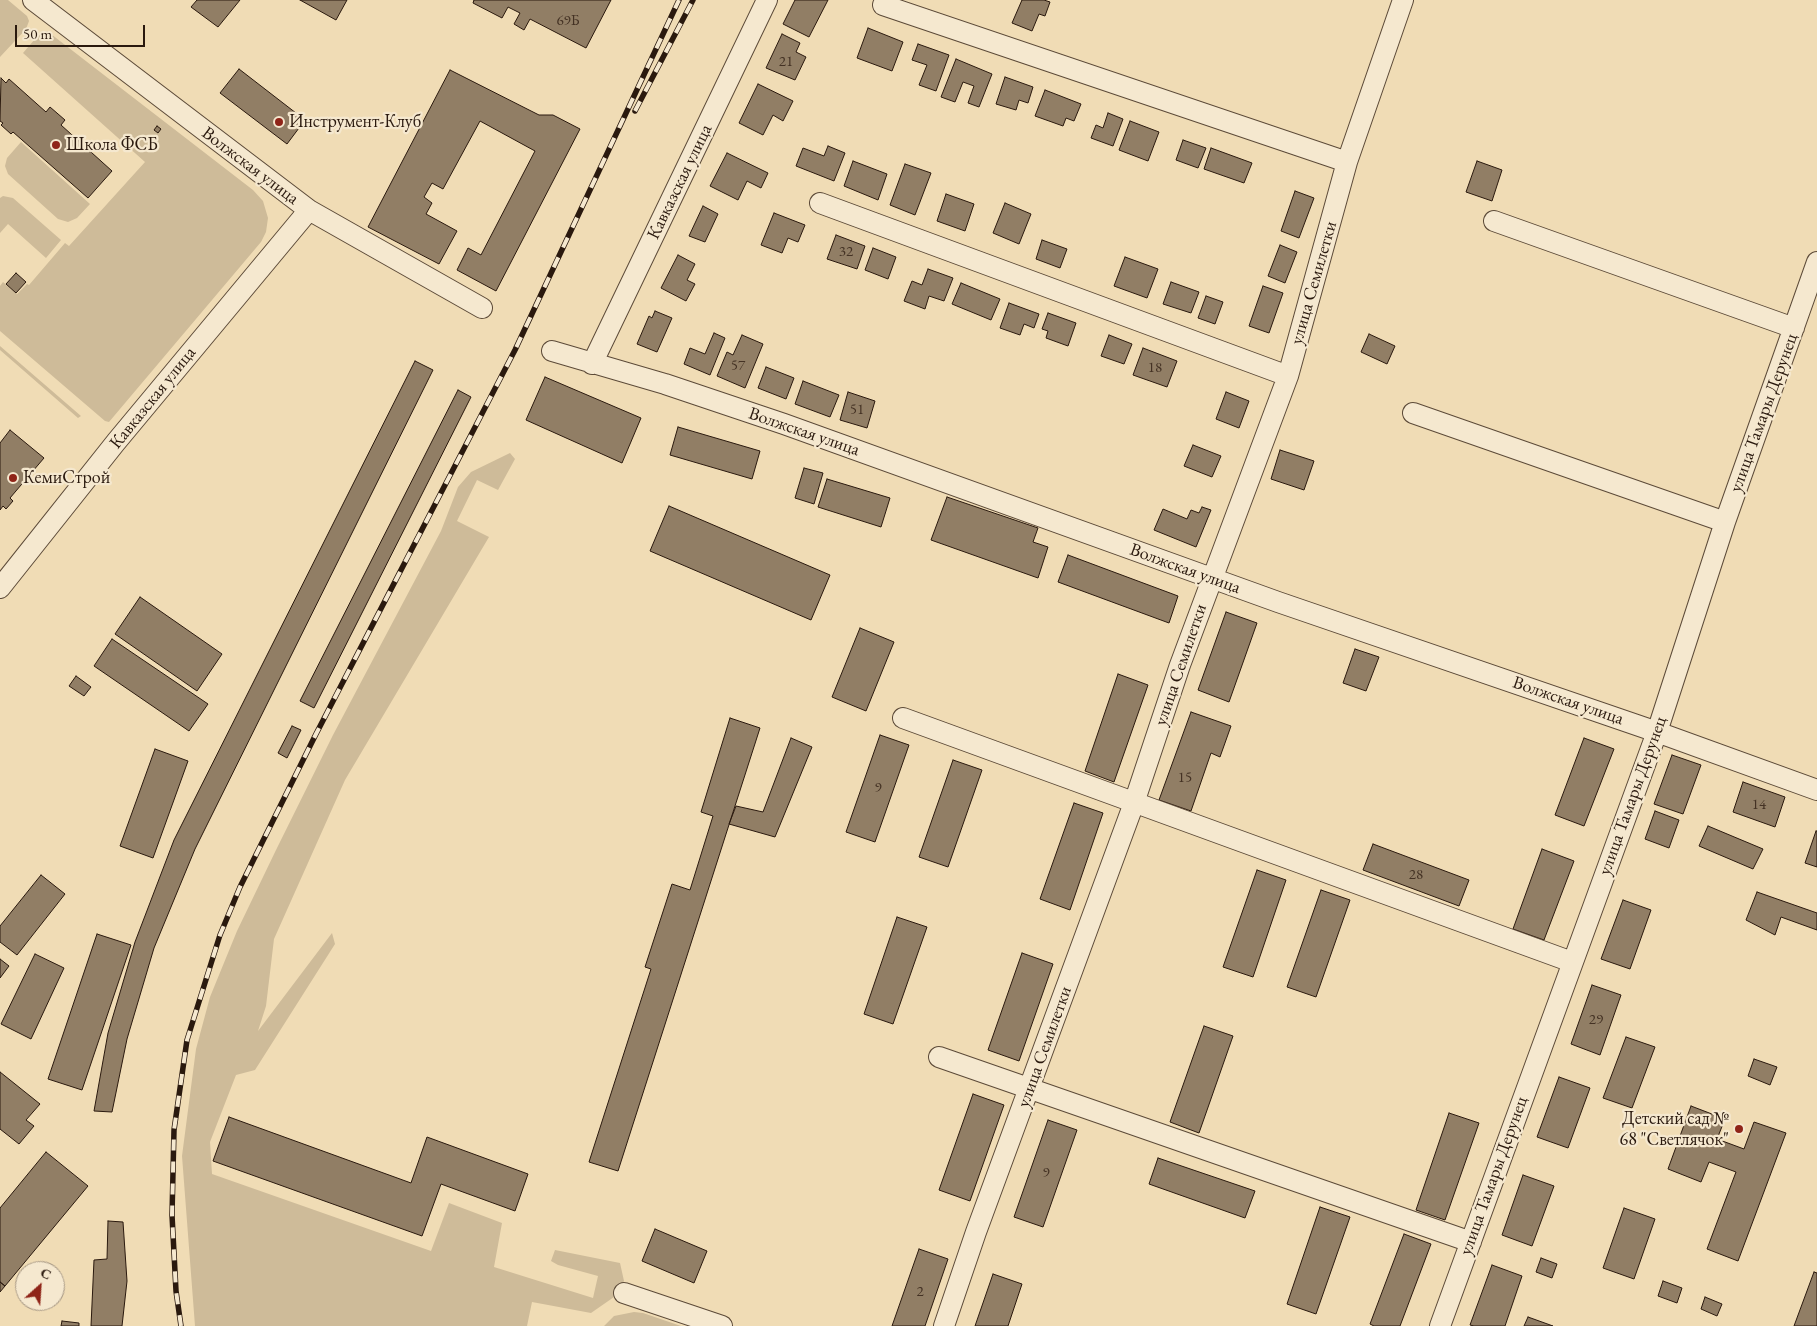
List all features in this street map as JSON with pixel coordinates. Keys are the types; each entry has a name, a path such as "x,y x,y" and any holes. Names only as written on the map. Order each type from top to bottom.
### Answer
{"street":[{"name":"Кавказская улица","path":"592,364 767,0"},
{"name":"улица Семилетки","path":"944,1326 1134,803 1212,579 1288,376 1347,162 1403,0"},
{"name":"Волжская улица","path":"35,1 309,210 482,308"},
{"path":"882,5 1347,162"},
{"path":"820,203 1288,376"},
{"name":"Кавказская улица","path":"0,588 123,435 309,210"},
{"path":"1494,221 1794,328"},
{"name":"улица Тамары Дерунец","path":"1440,1326 1657,732 1725,522 1817,262"},
{"name":"Волжская улица","path":"552,351 665,384 784,424 1212,579 1657,732 1817,790"},
{"path":"1413,412 1725,522"},
{"path":"903,718 1572,962"},
{"path":"939,1057 1030,1087 1471,1242"},
{"path":"624,1293 722,1326"}],"shaded area":[{"path":"0,0 8,0 27,16 29,21 26,29 0,57"},
{"path":"47,31 253,190 263,201 268,218 266,232 261,242 109,422 105,421 0,331 0,286 3,282 17,294 27,284 29,285 65,243 69,246 145,162 23,53 41,32"},
{"path":"21,142 90,204 77,218 68,222 58,219 8,174 5,166 7,158"},
{"path":"3,196 13,198 61,240 46,258 8,224 0,233 0,198"},
{"path":"0,346 81,416 78,418 0,350"},
{"path":"510,453 515,459 498,490 477,480 457,521 489,537 345,780 274,939 266,1006 258,1031 332,933 335,944 255,1070 236,1075 210,1142 212,1174 431,1251 449,1203 502,1223 494,1267 593,1298 598,1276 558,1265 551,1261 555,1250 620,1263 624,1281 614,1297 591,1313 532,1302 527,1326 195,1326 182,1156 196,1049 210,997 237,931 276,850 333,735 441,531 458,487 471,472"},
{"path":"634,1312 643,1313 681,1326 604,1326 614,1316"}],"building":[{"path":"197,0 240,0 218,27 191,7"},
{"path":"300,0 347,0 336,20"},
{"path":"474,0 611,0 586,48 530,19 524,30 514,24 520,13 508,7 502,18 473,3"},
{"path":"795,0 828,0 809,37 783,24"},
{"path":"1022,0 1044,0 1050,2 1045,16 1039,14 1032,31 1012,23"},
{"path":"868,28 903,42 892,71 857,58"},
{"path":"782,34 800,43 796,52 806,57 795,80 766,68"},
{"path":"918,44 949,55 936,91 919,85 927,65 912,60"},
{"path":"956,59 992,74 979,107 968,103 974,86 963,82 955,102 941,97"},
{"path":"239,69 305,120 287,144 220,93"},
{"path":"450,70 539,115 553,115 580,129 496,291 457,270 468,248 481,255 535,151 480,121 443,189 432,183 424,197 432,203 426,214 457,231 439,264 368,227"},
{"path":"1005,77 1033,87 1028,103 1019,100 1016,110 996,104"},
{"name":"Школа ФСБ","path":"1,78 6,83 9,79 46,112 50,107 65,120 61,125 112,171 88,198 13,132 11,134 1,125 3,123 0,121"},
{"path":"758,84 793,101 783,121 773,115 763,135 739,123"},
{"path":"1045,90 1081,104 1074,121 1066,118 1063,126 1035,116"},
{"path":"1108,113 1123,119 1113,146 1091,138 1096,125 1103,128"},
{"path":"1130,121 1159,132 1148,161 1119,150"},
{"path":"157,126 161,129 158,133 154,130"},
{"path":"1183,140 1206,148 1198,168 1176,160"},
{"path":"828,146 845,153 834,181 796,166 803,148 824,156"},
{"path":"1211,148 1252,163 1244,183 1204,169"},
{"path":"727,153 768,173 761,188 747,181 738,200 710,186"},
{"path":"853,161 887,174 878,200 844,186"},
{"path":"1477,161 1502,170 1492,201 1466,192"},
{"path":"905,164 931,173 915,215 890,205"},
{"path":"1295,191 1314,198 1299,238 1281,231"},
{"path":"946,194 974,204 965,231 937,221"},
{"path":"1005,203 1031,214 1019,244 993,233"},
{"path":"703,206 718,214 705,242 689,236"},
{"path":"774,213 805,225 798,242 788,238 782,253 761,245"},
{"path":"836,235 865,246 857,269 827,259"},
{"path":"1042,240 1067,249 1060,268 1036,259"},
{"path":"1280,245 1297,252 1285,283 1268,276"},
{"path":"873,248 896,257 888,279 865,270"},
{"path":"678,255 695,264 687,280 695,284 686,301 661,288"},
{"path":"1125,257 1158,269 1147,298 1114,286"},
{"path":"928,269 953,278 944,301 929,296 925,309 904,301 912,281 922,285"},
{"path":"16,273 26,282 16,293 6,284"},
{"path":"1171,282 1199,292 1191,313 1163,304"},
{"path":"961,283 1000,299 991,320 952,304"},
{"path":"1263,286 1283,293 1269,333 1249,326"},
{"path":"1206,296 1223,302 1215,324 1198,318"},
{"path":"1009,303 1039,314 1034,328 1024,324 1020,335 1000,328"},
{"path":"655,311 672,318 657,352 637,344 649,316 652,318"},
{"path":"1048,313 1076,323 1068,346 1046,338 1048,331 1042,329"},
{"path":"714,333 725,338 710,375 684,364 690,348 705,354"},
{"path":"1369,334 1395,346 1387,364 1361,352"},
{"path":"742,335 763,344 745,388 717,376 727,352 733,355"},
{"path":"1109,335 1132,344 1124,364 1101,356"},
{"path":"1143,348 1177,361 1167,387 1133,375"},
{"path":"415,361 433,370 195,849 154,948 127,1039 112,1112 94,1111 108,1033 135,942 174,840"},
{"path":"766,367 794,378 786,399 758,388"},
{"path":"545,377 641,418 622,463 526,420"},
{"path":"803,381 839,395 830,417 795,404"},
{"path":"458,390 471,397 314,708 300,701"},
{"path":"848,392 875,401 867,428 840,420"},
{"path":"1226,392 1249,401 1239,428 1216,419"},
{"path":"678,427 760,451 752,479 670,455"},
{"name":"КемиСтрой","path":"10,430 44,458 10,498 13,501 6,509 3,506 0,510 0,443"},
{"path":"1193,445 1221,456 1212,477 1184,466"},
{"path":"1280,450 1314,461 1304,490 1271,479"},
{"path":"804,468 823,473 814,504 795,498"},
{"path":"827,479 890,498 881,527 818,507"},
{"path":"947,497 1038,528 1033,542 1048,547 1038,578 931,540"},
{"path":"669,506 830,575 811,620 650,551"},
{"path":"1202,507 1211,510 1196,547 1154,530 1163,509 1187,519 1191,510 1199,513"},
{"path":"1068,555 1178,596 1169,623 1058,582"},
{"path":"140,597 222,654 197,691 115,634"},
{"path":"1226,612 1257,623 1229,702 1198,690"},
{"path":"860,628 894,642 866,711 832,697"},
{"path":"112,639 208,704 189,731 94,666"},
{"path":"1355,649 1379,657 1366,691 1343,683"},
{"path":"1118,674 1148,685 1114,782 1085,771"},
{"path":"76,676 91,687 84,696 69,686"},
{"path":"1191,712 1231,726 1220,757 1211,753 1191,811 1159,800"},
{"path":"730,718 760,728 618,1171 589,1162 651,969 645,967 672,884 690,890 713,816 701,812"},
{"path":"292,726 301,730 287,758 278,753"},
{"path":"880,735 909,745 875,842 846,832"},
{"path":"791,738 812,747 775,837 729,824 736,806 763,812"},
{"path":"1584,738 1614,749 1584,826 1555,815"},
{"path":"155,749 188,761 153,858 120,846"},
{"path":"1672,755 1701,765 1683,814 1654,804"},
{"path":"953,760 982,770 948,867 919,857"},
{"path":"1743,782 1785,797 1775,827 1733,812"},
{"path":"1074,803 1103,813 1070,910 1040,899"},
{"path":"1655,811 1679,820 1669,848 1645,839"},
{"path":"1708,826 1763,849 1753,869 1699,846"},
{"path":"1817,831 1817,867 1805,863"},
{"path":"1373,844 1469,880 1459,906 1363,870"},
{"path":"1542,849 1574,861 1544,940 1513,929"},
{"path":"1257,870 1286,880 1253,977 1223,967"},
{"path":"41,875 65,894 17,955 0,942 0,926"},
{"path":"1321,890 1350,900 1316,997 1287,987"},
{"path":"1757,892 1817,913 1817,930 1781,917 1775,935 1746,920"},
{"path":"1623,900 1651,910 1630,969 1601,959"},
{"path":"897,917 927,927 893,1024 864,1014"},
{"path":"97,934 131,945 82,1090 48,1079"},
{"path":"1022,953 1053,964 1019,1061 988,1050"},
{"path":"35,954 64,968 31,1039 1,1024"},
{"path":"0,959 9,966 0,978"},
{"path":"1592,985 1621,995 1600,1055 1571,1044"},
{"path":"1204,1026 1233,1036 1199,1133 1170,1122"},
{"path":"1626,1037 1655,1047 1632,1108 1603,1098"},
{"path":"1754,1059 1777,1067 1770,1085 1748,1076"},
{"path":"0,1072 40,1104 26,1120 34,1126 19,1144 0,1129"},
{"path":"1559,1077 1590,1088 1568,1148 1537,1137"},
{"path":"973,1094 1004,1105 970,1201 939,1190"},
{"path":"1691,1106 1725,1119 1717,1139 1744,1149 1754,1122 1786,1133 1738,1261 1707,1249 1736,1172 1709,1162 1701,1182 1668,1169"},
{"path":"1449,1113 1479,1123 1445,1220 1416,1210"},
{"path":"229,1117 411,1183 427,1137 528,1174 515,1211 441,1184 422,1236 213,1161"},
{"path":"1048,1120 1077,1130 1043,1227 1014,1217"},
{"path":"46,1152 88,1186 26,1261 15,1261 15,1274 5,1286 0,1282 0,1208"},
{"path":"1158,1158 1255,1191 1245,1218 1149,1184"},
{"path":"1523,1175 1554,1186 1532,1246 1502,1235"},
{"path":"1320,1207 1350,1217 1316,1314 1287,1304"},
{"path":"1624,1208 1655,1219 1634,1279 1603,1268"},
{"path":"108,1221 123,1222 127,1281 122,1326 91,1326 94,1260 107,1259"},
{"path":"655,1229 707,1251 694,1283 642,1261"},
{"path":"1404,1234 1431,1244 1400,1326 1374,1326 1370,1324"},
{"path":"919,1249 948,1259 925,1326 892,1326"},
{"path":"1541,1258 1557,1264 1552,1278 1536,1272"},
{"path":"1492,1265 1522,1276 1505,1326 1470,1325"},
{"path":"1814,1272 1817,1273 1817,1326 1794,1326"},
{"path":"993,1274 1022,1284 1008,1326 975,1326"},
{"path":"1663,1281 1682,1288 1677,1303 1658,1296"},
{"path":"0,1282 5,1286 0,1292"},
{"path":"1705,1297 1722,1304 1717,1316 1701,1309"},
{"path":"1528,1317 1553,1326 1524,1326"},
{"path":"62,1321 79,1323 79,1326 61,1326"}],"railway":[{"path":"181,1326 176,1291 172,1215 174,1130 187,1040 220,935 240,887 316,734 515,350 679,0"},
{"path":"635,111 693,0"}],"place":[{"name":"Инструмент-Клуб","path":"279,122"},
{"name":"Школа ФСБ","path":"56,145"},
{"name":"КемиСтрой","path":"13,478"},
{"name":"Детский сад № 68 \"Светлячок\"","path":"1739,1129"}]}
